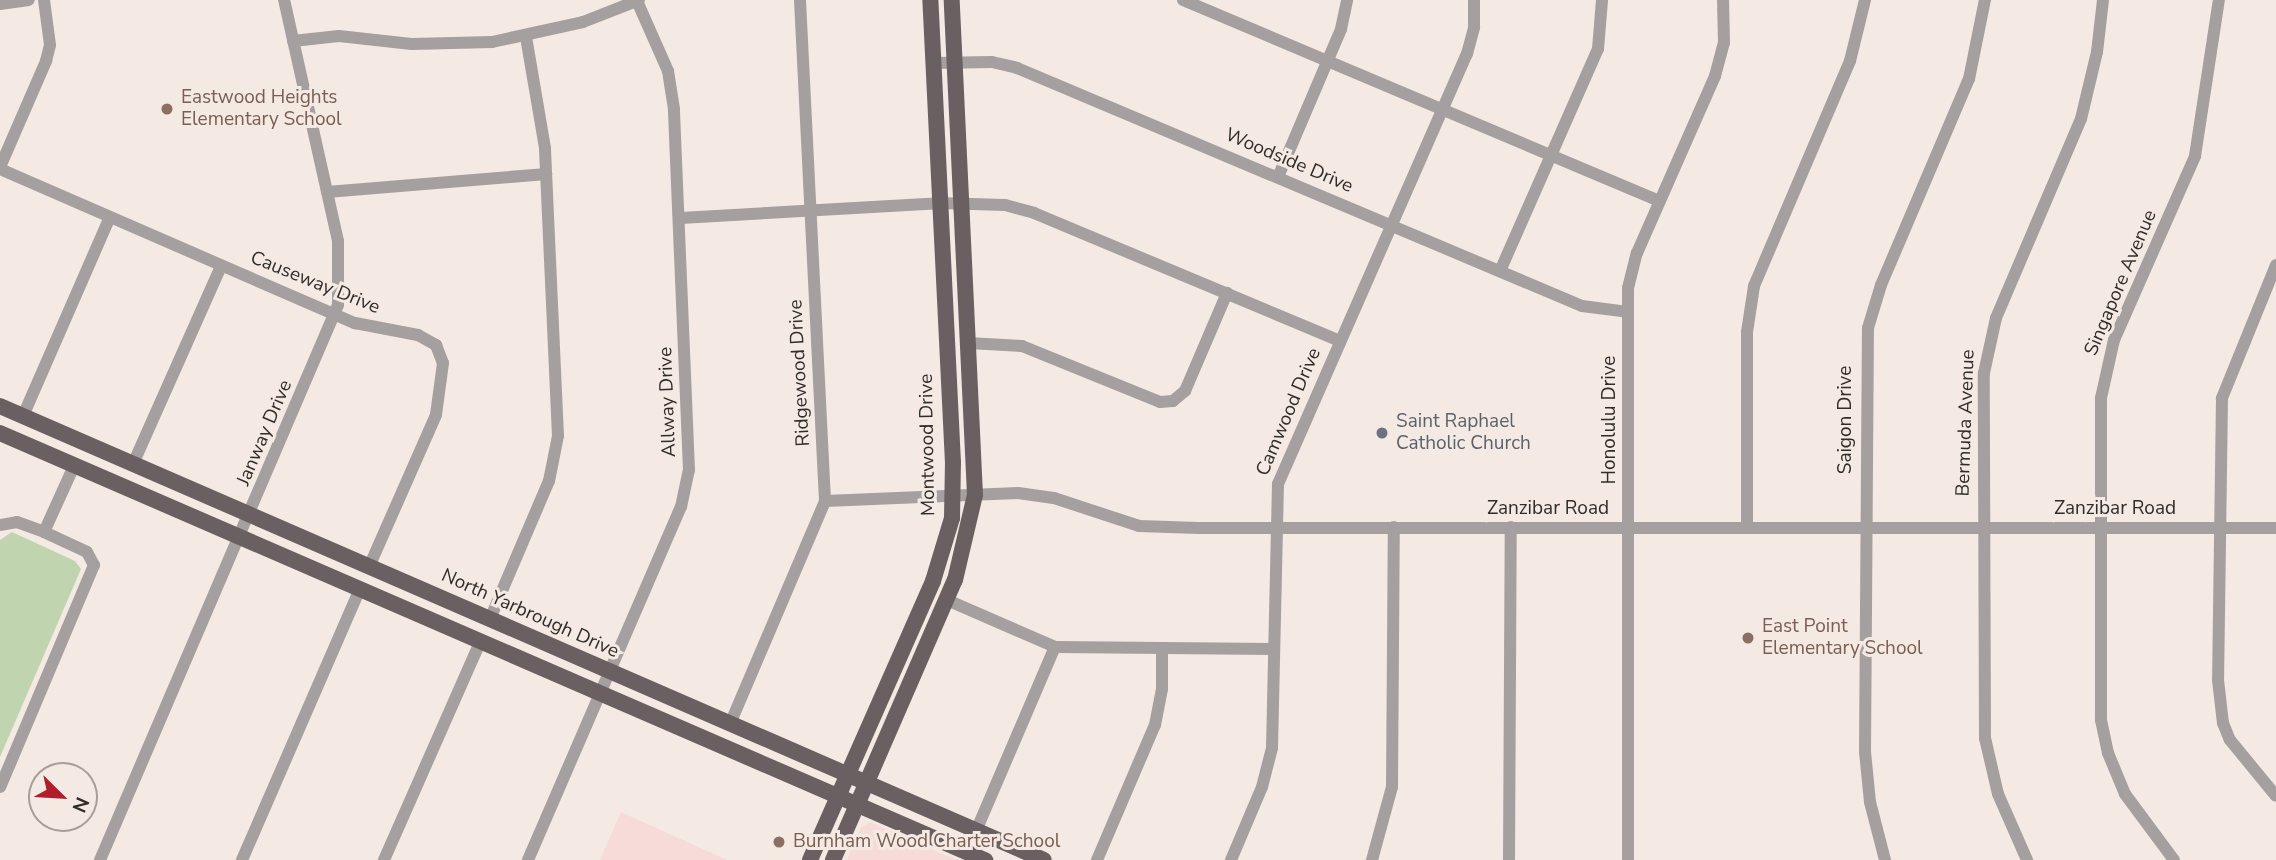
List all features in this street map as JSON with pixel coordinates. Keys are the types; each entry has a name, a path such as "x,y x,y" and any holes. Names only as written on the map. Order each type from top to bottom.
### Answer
{"main road":[{"name":"Montwood Drive","path":"810,860 944,553 954,495 930,0"},
{"path":"833,860 947,600 965,552 975,495 952,0"},
{"name":"North Yarbrough Drive","path":"0,406 1044,860"},
{"path":"0,433 985,860"}],"street":[{"path":"0,4 29,0"},
{"path":"0,168 46,61 50,45 44,0"},
{"name":"Janway Drive","path":"100,860 335,313 342,263 284,0"},
{"path":"293,41 339,36 448,45 526,37 583,22 638,0"},
{"name":"Allway Drive","path":"528,860 681,507 689,470 681,218 672,91 663,58 638,0"},
{"name":"Ridgewood Drive","path":"730,724 825,501 800,0"},
{"path":"1183,0 1659,201"},
{"path":"1278,177 1328,62 1347,0"},
{"name":"Camwood Drive","path":"1231,860 1262,787 1272,748 1276,529 1280,474 1471,45 1474,0"},
{"path":"1500,271 1598,48 1602,0"},
{"name":"Honolulu Drive","path":"1628,860 1628,312 1632,270 1659,201 1715,76 1724,43 1723,0"},
{"path":"1747,526 1747,332 1754,286 1850,61 1865,0"},
{"name":"Saigon Drive","path":"1885,860 1866,773 1868,328 1881,285 1966,88 1985,0"},
{"name":"Bermuda Avenue","path":"2027,860 1998,794 1985,738 1982,528 1984,373 1989,340 2081,119 2097,52 2103,0"},
{"name":"Singapore Avenue","path":"2174,860 2133,810 2108,753 2101,709 2101,398 2106,365 2195,156 2219,0"},
{"path":"490,619 542,500 557,450 543,130 526,37"},
{"name":"Woodside Drive","path":"933,63 954,62 1017,68 1582,306 1628,312"},
{"name":"Causeway Drive","path":"0,168 368,328 427,337 436,345 443,363 436,415 369,567"},
{"path":"327,192 546,174"},
{"path":"681,218 961,202 1005,205 1034,212 1340,341"},
{"path":"23,416 110,217"},
{"path":"2276,265 2222,398 2218,688 2223,723 2238,753 2276,796"},
{"path":"133,464 221,266"},
{"path":"968,343 1023,346 1160,402 1173,401 1185,391 1227,293"},
{"path":"44,532 74,466"},
{"name":"Zanzibar Road","path":"825,501 954,495 1042,496 1139,526 1276,529 1747,526 2276,528"},
{"path":"0,525 17,522 87,552 93,570 0,787"},
{"path":"1372,860 1392,787 1394,527"},
{"path":"1509,860 1511,527"},
{"path":"242,860 360,589"},
{"path":"947,600 1055,647 1275,649"},
{"path":"384,860 480,642"},
{"path":"976,831 1055,647"},
{"path":"1097,860 1155,725 1162,689 1161,648"}],"shaded area":[{"path":"621,812 727,860 600,860"},
{"path":"870,822 957,860 847,860 861,827"}],"green space":[{"path":"12,532 75,561 81,569 0,757 0,540"}],"place":[{"name":"Eastwood Heights Elementary School","path":"167,109"},
{"name":"Saint Raphael Catholic Church","path":"1382,433"},
{"name":"East Point Elementary School","path":"1748,638"},
{"name":"Burnham Wood Charter School","path":"779,842"}]}
